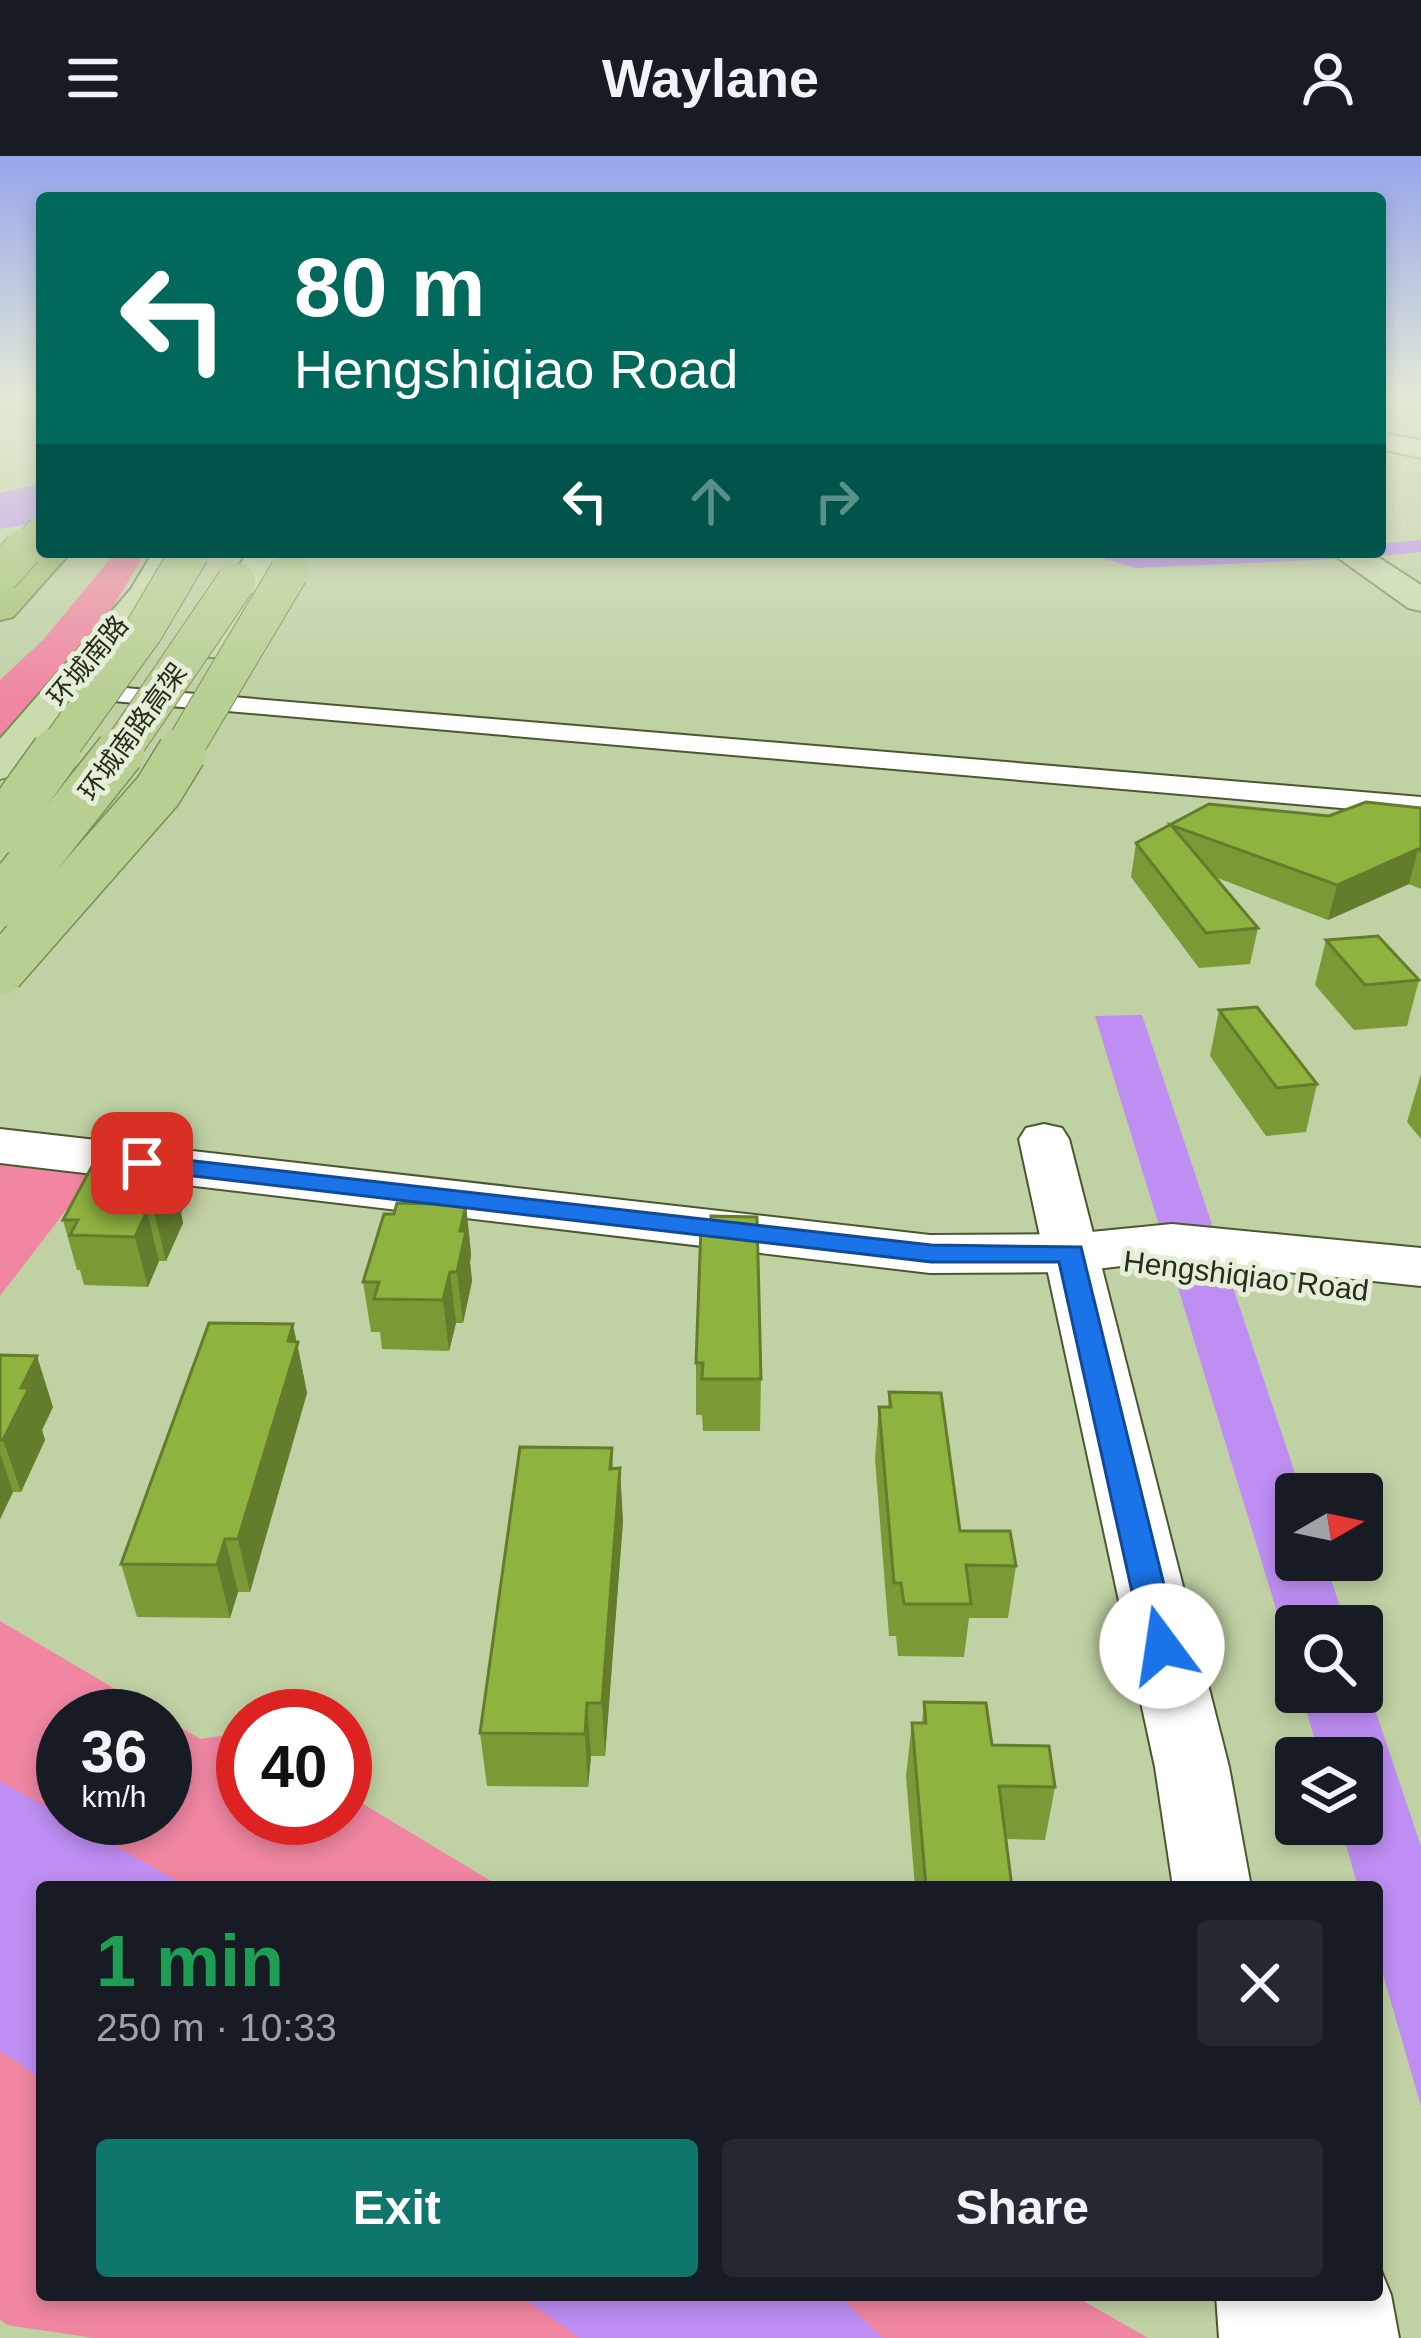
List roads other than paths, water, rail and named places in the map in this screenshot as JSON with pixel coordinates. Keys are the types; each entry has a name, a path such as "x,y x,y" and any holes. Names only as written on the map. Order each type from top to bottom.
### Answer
{"highway":[{"path":"0,575 36,553"},
{"path":"0,609 39,558"},
{"path":"0,830 133,647 186,558"},
{"name":"环城南路高架","path":"0,854 177,641 223,558"},
{"path":"0,971 158,791 270,559"},
{"name":"环城南路高架","path":"0,902 105,774 220,611 270,559"}],"main road":[{"name":"环城南路","path":"0,766 146,594 167,558"},
{"path":"0,912 106,790 270,559"},
{"path":"1386,562 1421,600"},
{"name":"Hengshiqiao Road","path":"0,1146 931,1254 1071,1253 1172,1242 1421,1267"},
{"name":"Hengshiqiao Road","path":"1071,1253 1169,1271 1421,1297"}],"street":[{"path":"63,691 1421,806"},
{"path":"1044,1139 1192,1767 1211,1881"},
{"path":"1192,1767 1232,1881"},
{"path":"1264,2301 1267,2338"},
{"path":"1345,2301 1351,2338"}],"waterway":[{"path":"1386,549 1421,546"},
{"path":"1118,558 1136,562 1225,558"}]}
